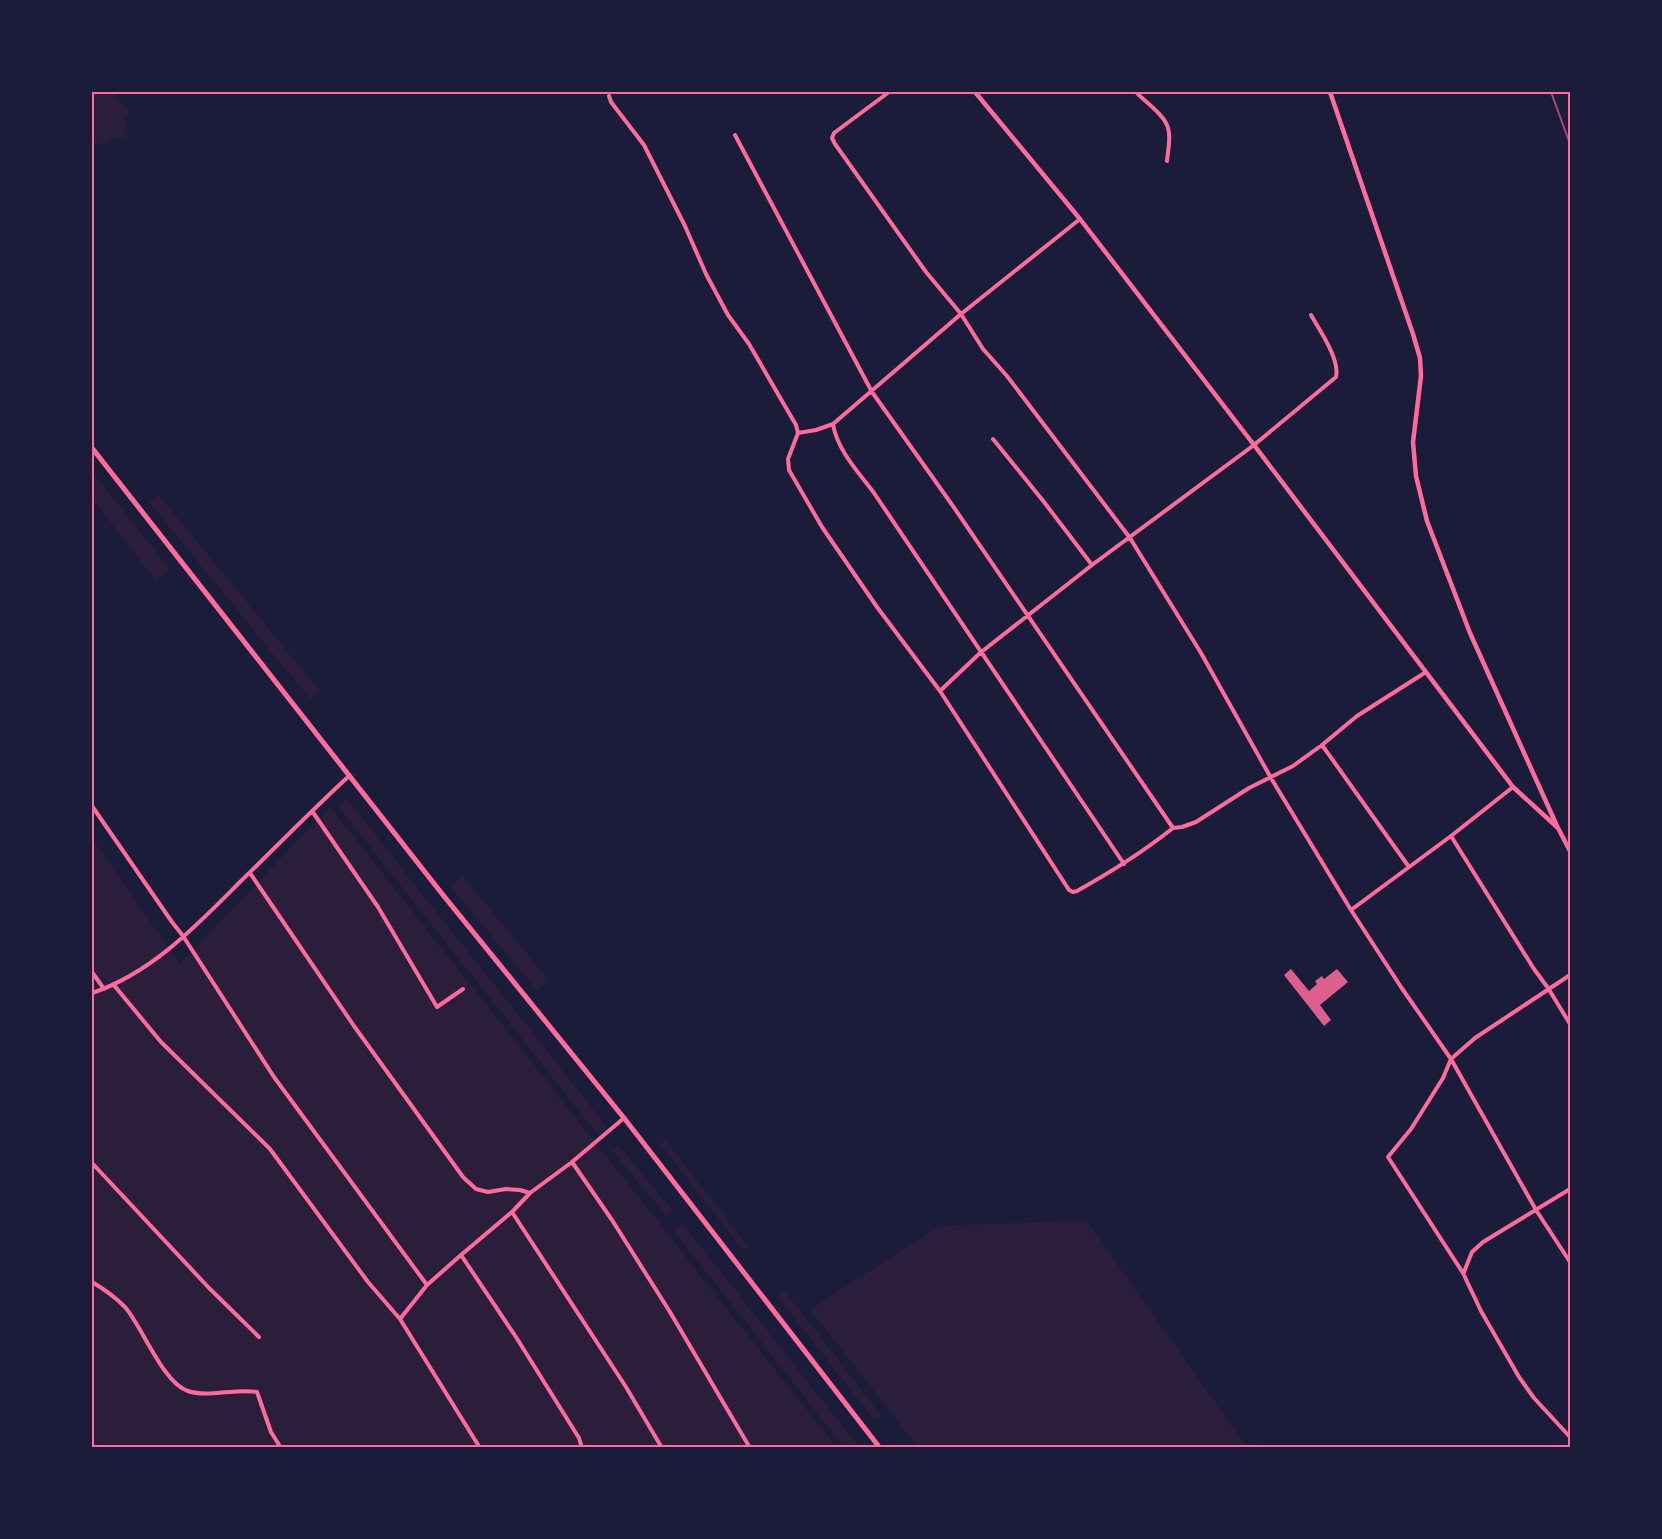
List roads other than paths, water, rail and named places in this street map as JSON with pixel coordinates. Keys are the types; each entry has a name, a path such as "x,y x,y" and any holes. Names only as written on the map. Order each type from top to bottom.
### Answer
{"main road":[{"path":"92,448 443,895 624,1118 880,1448"}],"street":[{"path":"889,92 836,131 832,138 838,150 926,272 962,314 982,349 1007,376 1130,538 1201,653 1271,778 1351,910 1451,1059 1536,1210 1570,1262"},
{"path":"975,92 1080,219 1427,671 1513,787 1558,828"},
{"path":"1136,92 1167,124 1169,136 1167,161"},
{"path":"1330,92 1420,358 1421,375 1413,442 1416,476 1427,521 1470,633 1570,851"},
{"path":"609,96 611,102 644,145 728,315 749,344 796,425 798,433 788,459 789,470 795,481 822,527 940,692 1069,890 1077,891 1144,851 1173,828 1182,828 1196,822 1249,788 1293,766 1357,716 1427,671"},
{"path":"735,135 872,392 956,509 1173,828"},
{"path":"798,433 833,424 962,314 1080,219"},
{"path":"940,692 980,652 1092,565 1254,445 1336,377 1337,369 1331,349 1311,315"},
{"path":"833,424 847,457 1124,864"},
{"path":"993,439 1092,565"},
{"path":"1322,745 1409,867"},
{"path":"92,993 144,969 250,873 349,776"},
{"path":"1351,910 1513,787"},
{"path":"92,807 183,936 274,1077 428,1285"},
{"path":"312,811 378,907 437,1007 463,989"},
{"path":"1451,836 1570,1024"},
{"path":"250,873 354,1026 463,1178 476,1189 488,1192 506,1189 530,1193"},
{"path":"92,972 104,989"},
{"path":"1570,975 1475,1038 1451,1059 1443,1078 1411,1129 1388,1157 1463,1273 1481,1311 1522,1383 1570,1437"},
{"path":"113,984 161,1042 270,1149 368,1282 400,1318 480,1448"},
{"path":"400,1318 428,1285 512,1212 530,1193 572,1162 624,1118"},
{"path":"572,1162 670,1312 750,1448"},
{"path":"92,1163 209,1288 259,1337"},
{"path":"1463,1273 1468,1259 1477,1246 1570,1189"},
{"path":"512,1212 620,1378 662,1448"},
{"path":"461,1255 516,1337 579,1438 582,1448"},
{"path":"92,1282 125,1308 172,1382 185,1391 196,1394 247,1390 257,1392 271,1432 281,1448"}],"railway":[{"path":"1551,92 1570,144"}]}
